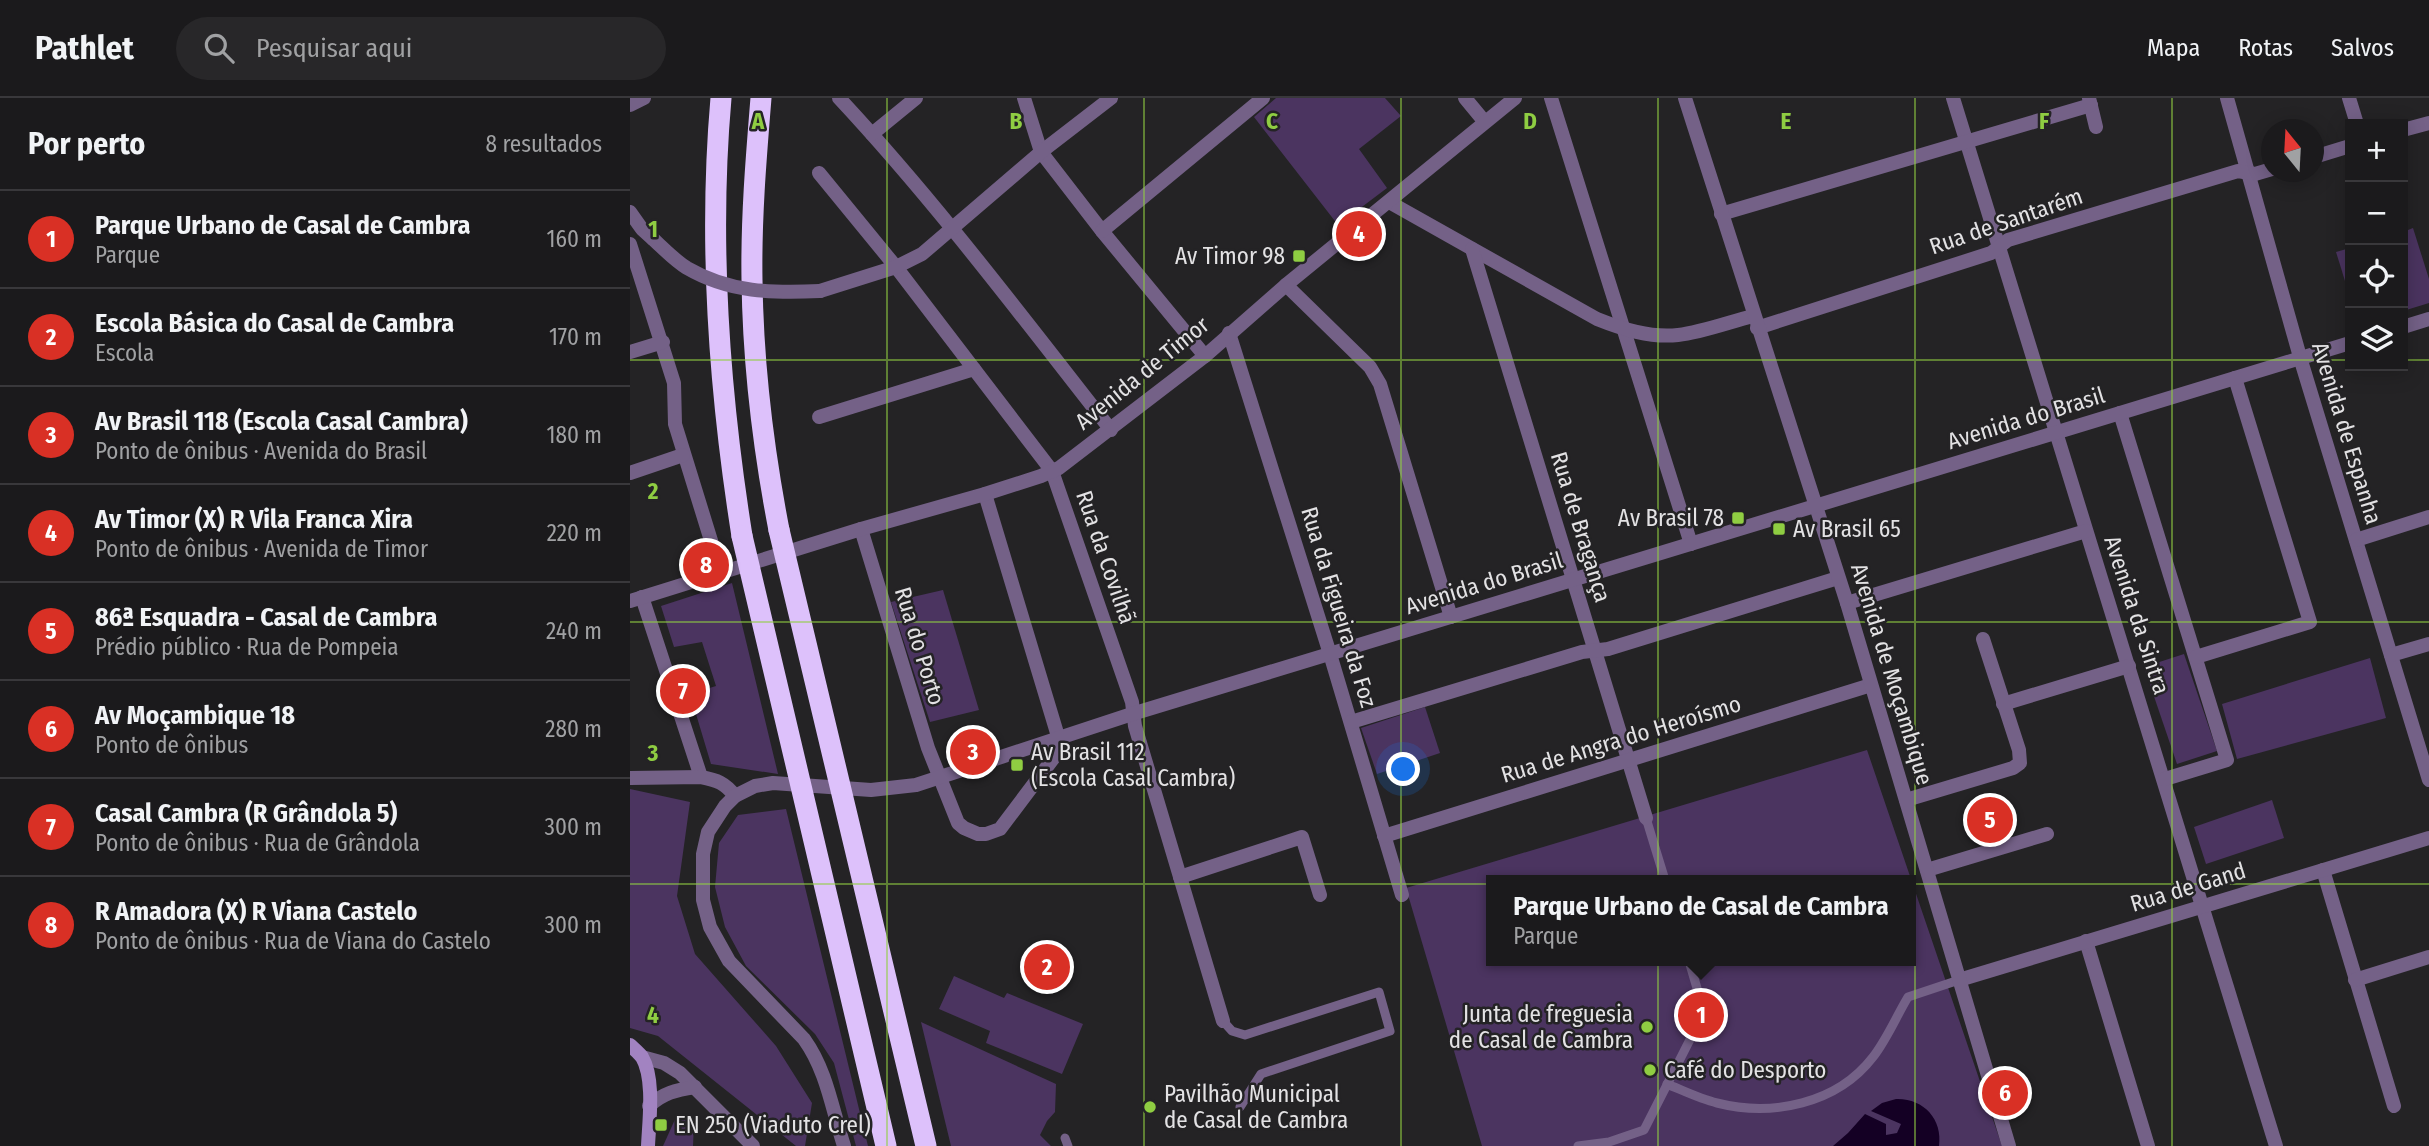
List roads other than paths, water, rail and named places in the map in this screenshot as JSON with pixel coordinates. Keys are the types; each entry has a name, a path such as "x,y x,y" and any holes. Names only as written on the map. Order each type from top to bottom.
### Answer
{"highway":[{"path":"720,98 716,182 716,296 725,417 742,536 886,1146"},
{"path":"761,98 752,228 754,329 762,430 779,530 801,632 926,1146"}],"main road":[{"path":"630,1045 642,1057 648,1074 648,1146"}],"street":[{"path":"630,105 644,98"},
{"path":"839,98 951,229 1111,430"},
{"path":"872,134 916,98"},
{"path":"1024,98 1041,152 1102,232 1205,356"},
{"path":"630,212 642,229 686,267 728,286 771,293 820,291 896,267 922,254 1041,152 1111,98"},
{"path":"1102,232 1264,98"},
{"path":"1465,98 1484,121"},
{"name":"Avenida de Timor","path":"636,599 861,529 985,494 1052,471 1111,430 1205,356 1286,285 1515,98"},
{"path":"1551,98 1691,544"},
{"name":"Avenida de Moçambique","path":"1685,98 1847,603 2010,1146"},
{"name":"Avenida da Sintra","path":"1954,98 2276,1146"},
{"name":"Avenida de Espanha","path":"2227,98 2301,358 2428,773"},
{"path":"2349,98 2355,119"},
{"path":"1721,214 1967,142 2090,102 2096,127"},
{"path":"2408,128 2429,122"},
{"path":"2324,154 2345,148"},
{"name":"Rua de Santarém","path":"1389,202 1597,319 1623,329 1678,335 1755,322 1991,253 2008,240 2238,171 2261,172"},
{"name":"Rua da Covilhã","path":"819,173 896,267 1052,471 1132,702 1132,714 1223,1021"},
{"path":"630,243 663,342 674,383 675,424 721,573"},
{"name":"Rua de Bragança","path":"1472,249 1646,818"},
{"path":"1286,285 1370,367 1380,384 1451,617"},
{"path":"2408,325 2429,319"},
{"name":"Rua da Figueira da Foz","path":"1229,333 1351,722 1402,895"},
{"path":"630,352 663,342"},
{"name":"Avenida do Brasil","path":"735,796 764,783 880,790 906,787 1132,714 2345,345"},
{"path":"819,417 974,369"},
{"path":"2196,657 2310,622 2235,378"},
{"path":"2120,413 2227,760 2165,779"},
{"path":"630,473 683,455"},
{"path":"985,494 1058,737"},
{"path":"2356,540 2429,517"},
{"name":"Rua do Porto","path":"861,529 928,748 958,823 972,833 986,834 1004,825 1058,752 1058,737"},
{"path":"1847,603 2086,531"},
{"path":"1351,722 1582,652 1608,649 1838,578"},
{"path":"636,599 701,777"},
{"path":"1906,800 2018,766 2020,763 2019,750 1983,639"},
{"path":"2391,655 2429,644"},
{"path":"2003,704 2129,666"},
{"name":"Rua de Angra do Heroísmo","path":"1384,836 1871,685"},
{"path":"630,778 701,777 720,781 735,796 708,832 703,854 702,888 710,927 729,961 813,1053 826,1081 842,1144"},
{"path":"1927,870 2048,834"},
{"path":"1180,877 1302,836 1320,895"},
{"name":"Rua de Gand","path":"1959,980 2429,838"},
{"path":"2323,870 2394,1106"},
{"path":"2086,941 2148,1146"},
{"path":"2356,980 2429,957"},
{"path":"642,1057 672,1067 753,1146"},
{"path":"649,1106 669,1092 695,1087"}],"lane":[{"path":"1646,818 1663,875"},
{"path":"1578,1146 1609,1142 1644,1130 1704,1012 1690,966"},
{"path":"1667,1084 1714,1103 1741,1108 1781,1108 1811,1100 1841,1086 1864,1068 1885,1039 1908,997 1959,980"},
{"path":"1223,1021 1232,1031 1245,1035 1379,992 1390,1031 1261,1074 1240,1107"}],"place":[{"name":"Av Timor (X) R Vila Franca Xira","path":"1359,234"},
{"name":"Av Timor 98","path":"1299,256"},
{"name":"Av Brasil 78","path":"1738,518"},
{"name":"Av Brasil 65","path":"1779,529"},
{"name":"R Amadora (X) R Viana Castelo","path":"706,565"},
{"name":"Casal Cambra (R Grândola 5)","path":"683,691"},
{"name":"Av Brasil 118 (Escola Casal Cambra)","path":"973,752"},
{"name":"Av Brasil 112 (Escola Casal Cambra)","path":"1017,765"},
{"name":"86ª Esquadra - Casal de Cambra","path":"1990,820"},
{"name":"Escola Básica do Casal de Cambra","path":"1047,967"},
{"name":"Parque Urbano de Casal de Cambra","path":"1701,1015"},
{"name":"Junta de freguesia de Casal de Cambra","path":"1647,1027"},
{"name":"Café do Desporto","path":"1650,1070"},
{"name":"Av Moçambique 18","path":"2005,1093"},
{"name":"Pavilhão Municipal de Casal de Cambra","path":"1150,1107"},
{"name":"EN 250 (Viaduto Crel)","path":"661,1125"}]}
